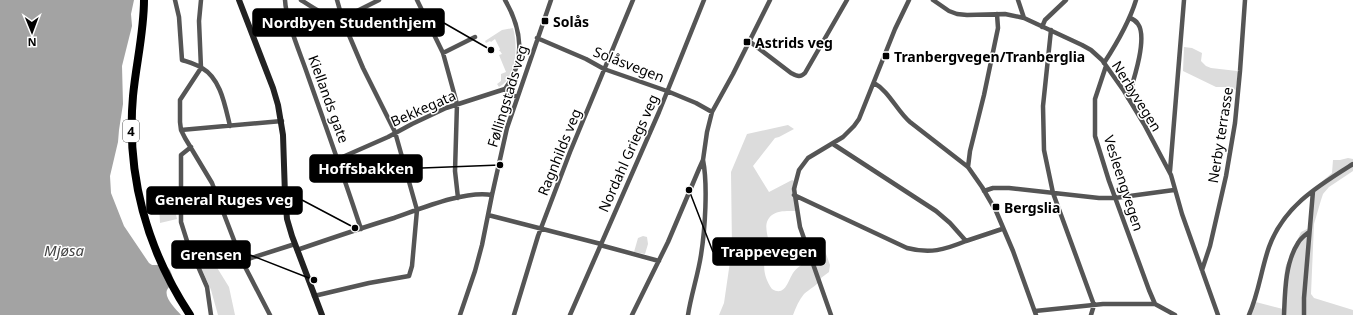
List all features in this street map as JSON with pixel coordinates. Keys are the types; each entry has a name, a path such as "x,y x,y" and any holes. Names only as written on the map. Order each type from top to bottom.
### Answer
{"highway":[{"name":"4","path":"144,0 142,29 132,103 132,154 136,184 143,215 159,258 176,292 190,315"}],"main road":[{"path":"239,0 273,88 282,121 286,211 289,228 322,315"}],"street":[{"path":"175,0 179,18 182,60 201,68 210,74 216,83 223,100 230,126"},
{"path":"201,0 198,21 201,68 180,100 180,122 182,130 212,183 242,261 270,315"},
{"name":"Kiellands gate","path":"285,0 286,11 293,33 338,159 361,229"},
{"path":"301,0 321,14 333,19 343,20 379,0"},
{"path":"314,296 369,283 409,276 412,266 417,210 395,132 363,68 343,20 338,0"},
{"path":"417,0 443,53 457,104 455,171 458,198"},
{"path":"505,0 514,17 519,37 518,64 512,79 505,89 510,94 517,97"},
{"name":"Føllingstads veg","path":"460,315 479,259 507,128 551,0"},
{"name":"Ragnhilds veg","path":"514,315 541,229 570,152 633,0"},
{"name":"Nordahl Griegs veg","path":"570,315 667,91 704,0"},
{"path":"632,315 659,261 703,160 707,132 712,112 770,0"},
{"path":"749,41 791,73 800,77 805,73 847,0"},
{"path":"831,315 800,227 794,189 799,170 808,158 833,144 854,126 859,119 895,29 909,0"},
{"name":"Nerbyvegen","path":"933,0 949,11 957,14 997,14 1012,15 1024,18 1091,50 1105,64 1145,126 1170,173 1174,190 1218,315"},
{"path":"1018,0 1024,18"},
{"path":"1042,27 1045,17 1066,0"},
{"name":"Vesleengvegen","path":"1136,0 1130,18 1105,64 1095,99 1095,136 1115,198 1155,304"},
{"path":"1170,173 1181,52 1184,0"},
{"name":"Nerby terrasse","path":"1202,270 1210,246 1226,176 1235,123 1245,0"},
{"path":"968,167 970,151 998,32 997,14"},
{"path":"1128,98 1140,56 1141,42 1138,24 1130,18"},
{"path":"1051,30 1043,106 1042,126 1044,150 1053,193 1094,306 1091,315"},
{"path":"443,53 474,37"},
{"name":"Solåsvegen","path":"537,38 586,59 604,69 667,91 696,103 712,112"},
{"path":"874,83 880,86 903,116 968,167 996,211 1002,229 1013,251 1035,313 1094,306 1155,304 1175,315"},
{"name":"Bekkegata","path":"338,159 457,104 505,89"},
{"path":"182,130 282,121"},
{"path":"833,144 936,211 950,222 966,241"},
{"path":"191,147 181,155 181,222 187,241 207,287 210,315"},
{"path":"688,315 702,254 705,196 705,169 703,160"},
{"path":"1249,315 1256,298 1269,248 1276,232 1287,214 1313,191 1353,164"},
{"path":"984,191 993,188 1099,198 1115,198 1174,190"},
{"path":"1304,315 1304,298 1313,191"},
{"path":"242,261 361,229 458,198 485,195 492,196"},
{"path":"794,195 907,248 918,251 934,251 951,247 1002,229"},
{"path":"488,215 659,261"},
{"path":"1284,315 1285,291 1290,260 1298,242 1309,232"}],"shaded area":[{"path":"513,28 515,35 515,60 509,76 499,87 497,84 501,81 501,74 506,72 499,55 502,54 499,51 500,49 495,39 486,43 485,41 502,30"},
{"path":"1184,47 1192,48 1202,53 1201,61 1206,66 1237,71 1236,90 1229,87 1216,87 1183,71"},
{"path":"788,125 794,129 775,138 753,166 769,192 792,180 797,182 796,211 777,212 769,218 766,225 769,244 764,265 766,277 772,289 776,291 783,290 788,284 794,271 808,261 807,251 825,251 830,265 829,272 804,294 793,315 719,315 724,303 732,248 731,172 747,134"},
{"path":"1348,158 1353,159 1353,171 1329,187 1323,194 1314,224 1311,294 1314,298 1353,310 1353,315 1249,315 1252,301 1283,309 1285,268 1301,232 1311,227 1314,188 1332,173 1333,160"},
{"path":"173,201 177,219 160,223 159,204"},
{"path":"643,236 647,237 648,244 645,254 634,252 638,238"},
{"path":"204,253 208,253 229,287 235,315 218,315 211,290 198,260 199,256"}],"water":[{"name":"Mjøsa","path":"0,0 134,0 131,14 132,26 122,66 123,104 118,142 110,176 111,193 124,226 149,263 152,265 165,265 170,271 173,283 167,290 167,296 181,315 0,315"}],"place":[{"name":"Solås","path":"545,21"},
{"name":"Astrids veg","path":"747,42"},
{"name":"Nordbyen Studenthjem","path":"491,50"},
{"name":"Tranbergvegen/Tranberglia","path":"886,56"},
{"name":"Hoffsbakken","path":"500,165"},
{"name":"Trappevegen","path":"689,190"},
{"name":"Bergslia","path":"996,207"},
{"name":"General Ruges veg","path":"355,228"},
{"name":"Grensen","path":"314,280"}]}
